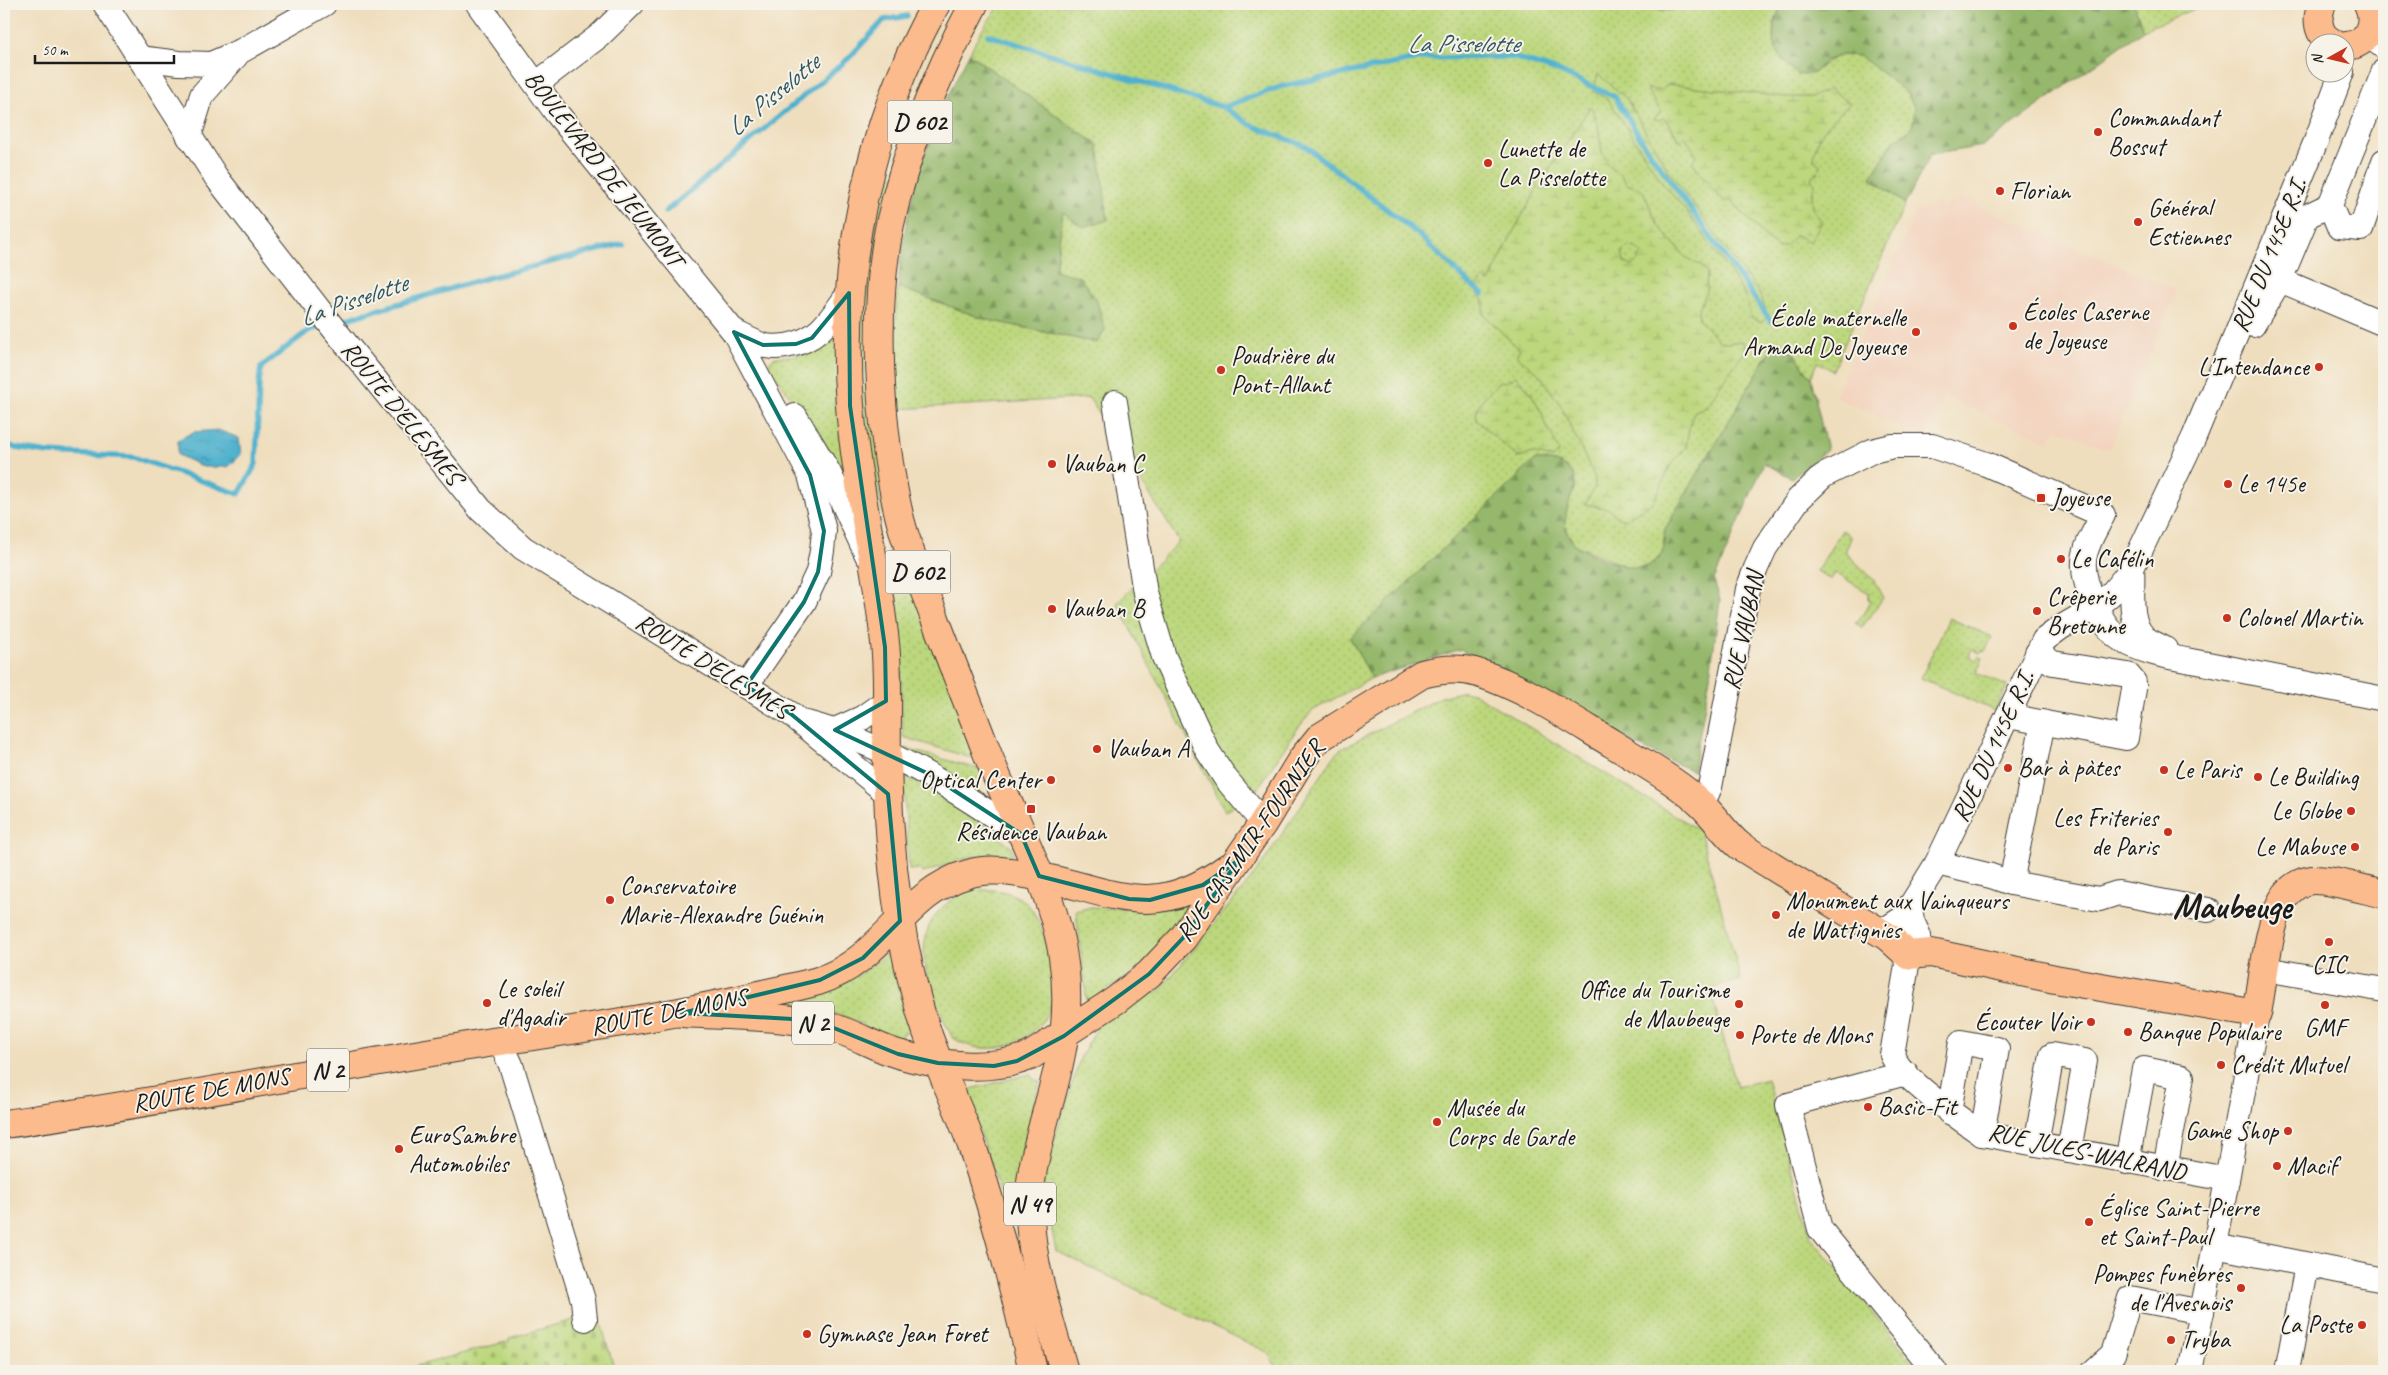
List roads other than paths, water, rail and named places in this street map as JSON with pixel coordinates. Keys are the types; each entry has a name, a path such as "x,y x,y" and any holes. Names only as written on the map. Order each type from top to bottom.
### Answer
{"main road":[{"name":"D 602","path":"900,921 893,874 888,794 885,647 877,577 850,406 847,342 849,293 860,206 876,146 898,83 936,4"},
{"name":"D 602","path":"974,4 928,98 908,158 890,225 883,285 880,361 885,435 900,516 922,583 1039,876"},
{"path":"2322,4 2318,12 2318,22 2322,32"},
{"path":"2356,44 2372,25 2369,4"},
{"name":"RUE CASIMIR-FOURNIER","path":"1064,1036 1150,974 1183,938 1239,860 1302,759 1319,738 1422,674 1440,669 1455,668 1477,672 1534,698 1662,775 1702,805 1730,838 1740,846 1877,930"},
{"path":"1039,876 1129,899 1150,900 1178,895 1203,885 1239,860"},
{"name":"N 2","path":"900,921 927,893 948,881 968,873 1001,870 1039,876"},
{"path":"1039,876 1056,925 1063,957 1064,1036"},
{"path":"1877,930 1890,934 1914,949 2055,979 2257,1014 2265,969 2278,911 2283,898 2300,884 2320,880 2384,894"},
{"path":"900,921 918,1006 938,1062"},
{"name":"ROUTE DE MONS","path":"4,1124 500,1041 682,1013 820,980 863,958 900,921"},
{"name":"N 2","path":"682,1013 802,1021 829,1026 898,1054 938,1062 994,1066 1030,1056 1064,1036"},
{"name":"N 49","path":"1064,1036 1037,1146 1031,1185 1030,1222 1042,1293 1064,1371"},
{"name":"N 49","path":"938,1062 971,1144 986,1192 1009,1269 1033,1371"}],"street":[{"name":"ROUTE D'ELESMES","path":"105,4 189,138 254,229 481,510 523,548 798,720"},
{"path":"139,58 179,64 211,64 241,51 324,4"},
{"name":"BOULEVARD DE JEUMONT","path":"478,4 555,111 734,332 810,475 824,531 818,572 804,602 746,686"},
{"path":"536,84 599,36 632,4"},
{"path":"189,138 202,95 241,51"},
{"path":"2384,71 2330,205 2338,227 2361,229 2384,161"},
{"name":"RUE DU 145E R.I.","path":"2194,438 2316,141 2338,82"},
{"name":"RUE DU 145E R.I.","path":"1877,930 1897,923 1902,918 1937,863 2044,640 2060,628 2096,607 2132,568 2194,438 2251,329 2280,280 2307,216 2330,205"},
{"path":"2280,280 2384,324"},
{"name":"BOULEVARD DE JEUMONT","path":"734,332 763,345 776,347 796,344 812,338 826,324 849,293"},
{"path":"734,332 802,426 829,473 877,577"},
{"path":"1114,402 1145,592 1164,657 1207,750 1226,779 1263,823"},
{"name":"RUE VAUBAN","path":"1702,805 1710,787 1748,589 1765,548 1798,500 1823,476 1872,451 1892,446 1932,446 1986,464 2103,515 2084,560 2085,578 2096,607"},
{"path":"2132,568 2132,604 2136,624 2144,637 2182,658"},
{"path":"2096,607 2107,627 2121,640 2143,649 2384,700"},
{"path":"2008,716 2126,738 2134,682 2128,675 2053,662 2037,653"},
{"path":"835,730 862,718 886,701"},
{"path":"798,720 835,730 929,774 1021,834"},
{"path":"798,720 888,794"},
{"path":"2011,883 2043,722"},
{"path":"1937,863 2011,883 2099,899 2118,892 2208,910"},
{"path":"1910,906 1914,949"},
{"name":"RUE JULES-WALRAND","path":"1914,949 1892,1049 1895,1061 1949,1112 1982,1134 2227,1179"},
{"path":"2265,969 2384,990"},
{"path":"2190,1371 2215,1246 2257,1014"},
{"path":"500,1041 511,1065 583,1300 585,1319"},
{"path":"1949,1112 1961,1042 1997,1049 1982,1134"},
{"path":"2036,1144 2052,1055 2085,1061 2069,1150"},
{"path":"2127,1162 2144,1069 2182,1077 2165,1169"},
{"path":"1906,1073 1788,1105 1820,1229 1935,1371"},
{"path":"2215,1246 2384,1280"},
{"path":"2287,1371 2307,1265"},
{"path":"2094,1371 2113,1354 2130,1298 2202,1312"}],"water":[{"path":"218,430 239,438 241,455 228,467 203,467 178,455 178,440 193,432"}],"waterway":[{"name":"La Pisselotte","path":"665,212 849,58 884,20 907,16"},
{"path":"988,35 1223,107 1253,126 1305,146 1417,233 1470,284"},
{"name":"La Pisselotte","path":"1223,107 1283,86 1422,58 1513,57 1558,71 1615,97 1644,144 1771,321"},
{"name":"La Pisselotte","path":"336,322 487,278 622,244"},
{"path":"1474,287 1483,294"},
{"name":"La Pisselotte","path":"4,443 16,448 48,453 133,457 239,494 256,464 261,367 308,331 325,325"}],"place":[{"name":"Commandant Bossut","path":"2098,132"},
{"name":"Lunette de La Pisselotte","path":"1488,163"},
{"name":"Florian","path":"2000,191"},
{"name":"Général Estiennes","path":"2138,222"},
{"name":"Écoles Caserne de Joyeuse","path":"2013,326"},
{"name":"École maternelle Armand De Joyeuse","path":"1916,332"},
{"name":"L'Intendance","path":"2319,367"},
{"name":"Poudrière du Pont-Allant","path":"1221,370"},
{"name":"Vauban C","path":"1052,464"},
{"name":"Le 145e","path":"2228,484"},
{"name":"Joyeuse","path":"2041,498"},
{"name":"Le Cafélin","path":"2061,559"},
{"name":"Vauban B","path":"1052,609"},
{"name":"Crêperie Bretonne","path":"2037,611"},
{"name":"Colonel Martin","path":"2227,618"},
{"name":"Vauban A","path":"1097,749"},
{"name":"Bar à pàtes","path":"2008,768"},
{"name":"Le Paris","path":"2164,770"},
{"name":"Le Building","path":"2258,777"},
{"name":"Optical Center","path":"1051,780"},
{"name":"Résidence Vauban","path":"1031,809"},
{"name":"Le Globe","path":"2351,811"},
{"name":"Les Friteries de Paris","path":"2168,832"},
{"name":"Le Mabuse","path":"2355,847"},
{"name":"Conservatoire Marie-Alexandre Guénin","path":"610,900"},
{"name":"Monument aux Vainqueurs de Wattignies","path":"1776,915"},
{"name":"CIC","path":"2329,942"},
{"name":"Le soleil d'Agadir","path":"487,1003"},
{"name":"Office du Tourisme de Maubeuge","path":"1739,1004"},
{"name":"GMF","path":"2325,1005"},
{"name":"Écouter Voir","path":"2091,1022"},
{"name":"Banque Populaire","path":"2128,1032"},
{"name":"Porte de Mons","path":"1740,1035"},
{"name":"Crédit Mutuel","path":"2221,1065"},
{"name":"Basic-Fit","path":"1868,1107"},
{"name":"Musée du Corps de Garde","path":"1437,1122"},
{"name":"Game Shop","path":"2288,1131"},
{"name":"EuroSambre Automobiles","path":"399,1149"},
{"name":"Macif","path":"2277,1166"},
{"name":"Église Saint-Pierre et Saint-Paul","path":"2089,1222"},
{"name":"Pompes funèbres de l'Avesnois","path":"2241,1288"},
{"name":"La Poste","path":"2362,1325"},
{"name":"Gymnase Jean Foret","path":"807,1334"},
{"name":"Tryba","path":"2171,1340"}],"district":[{"name":"Maubeuge","path":"2232,906"}]}
